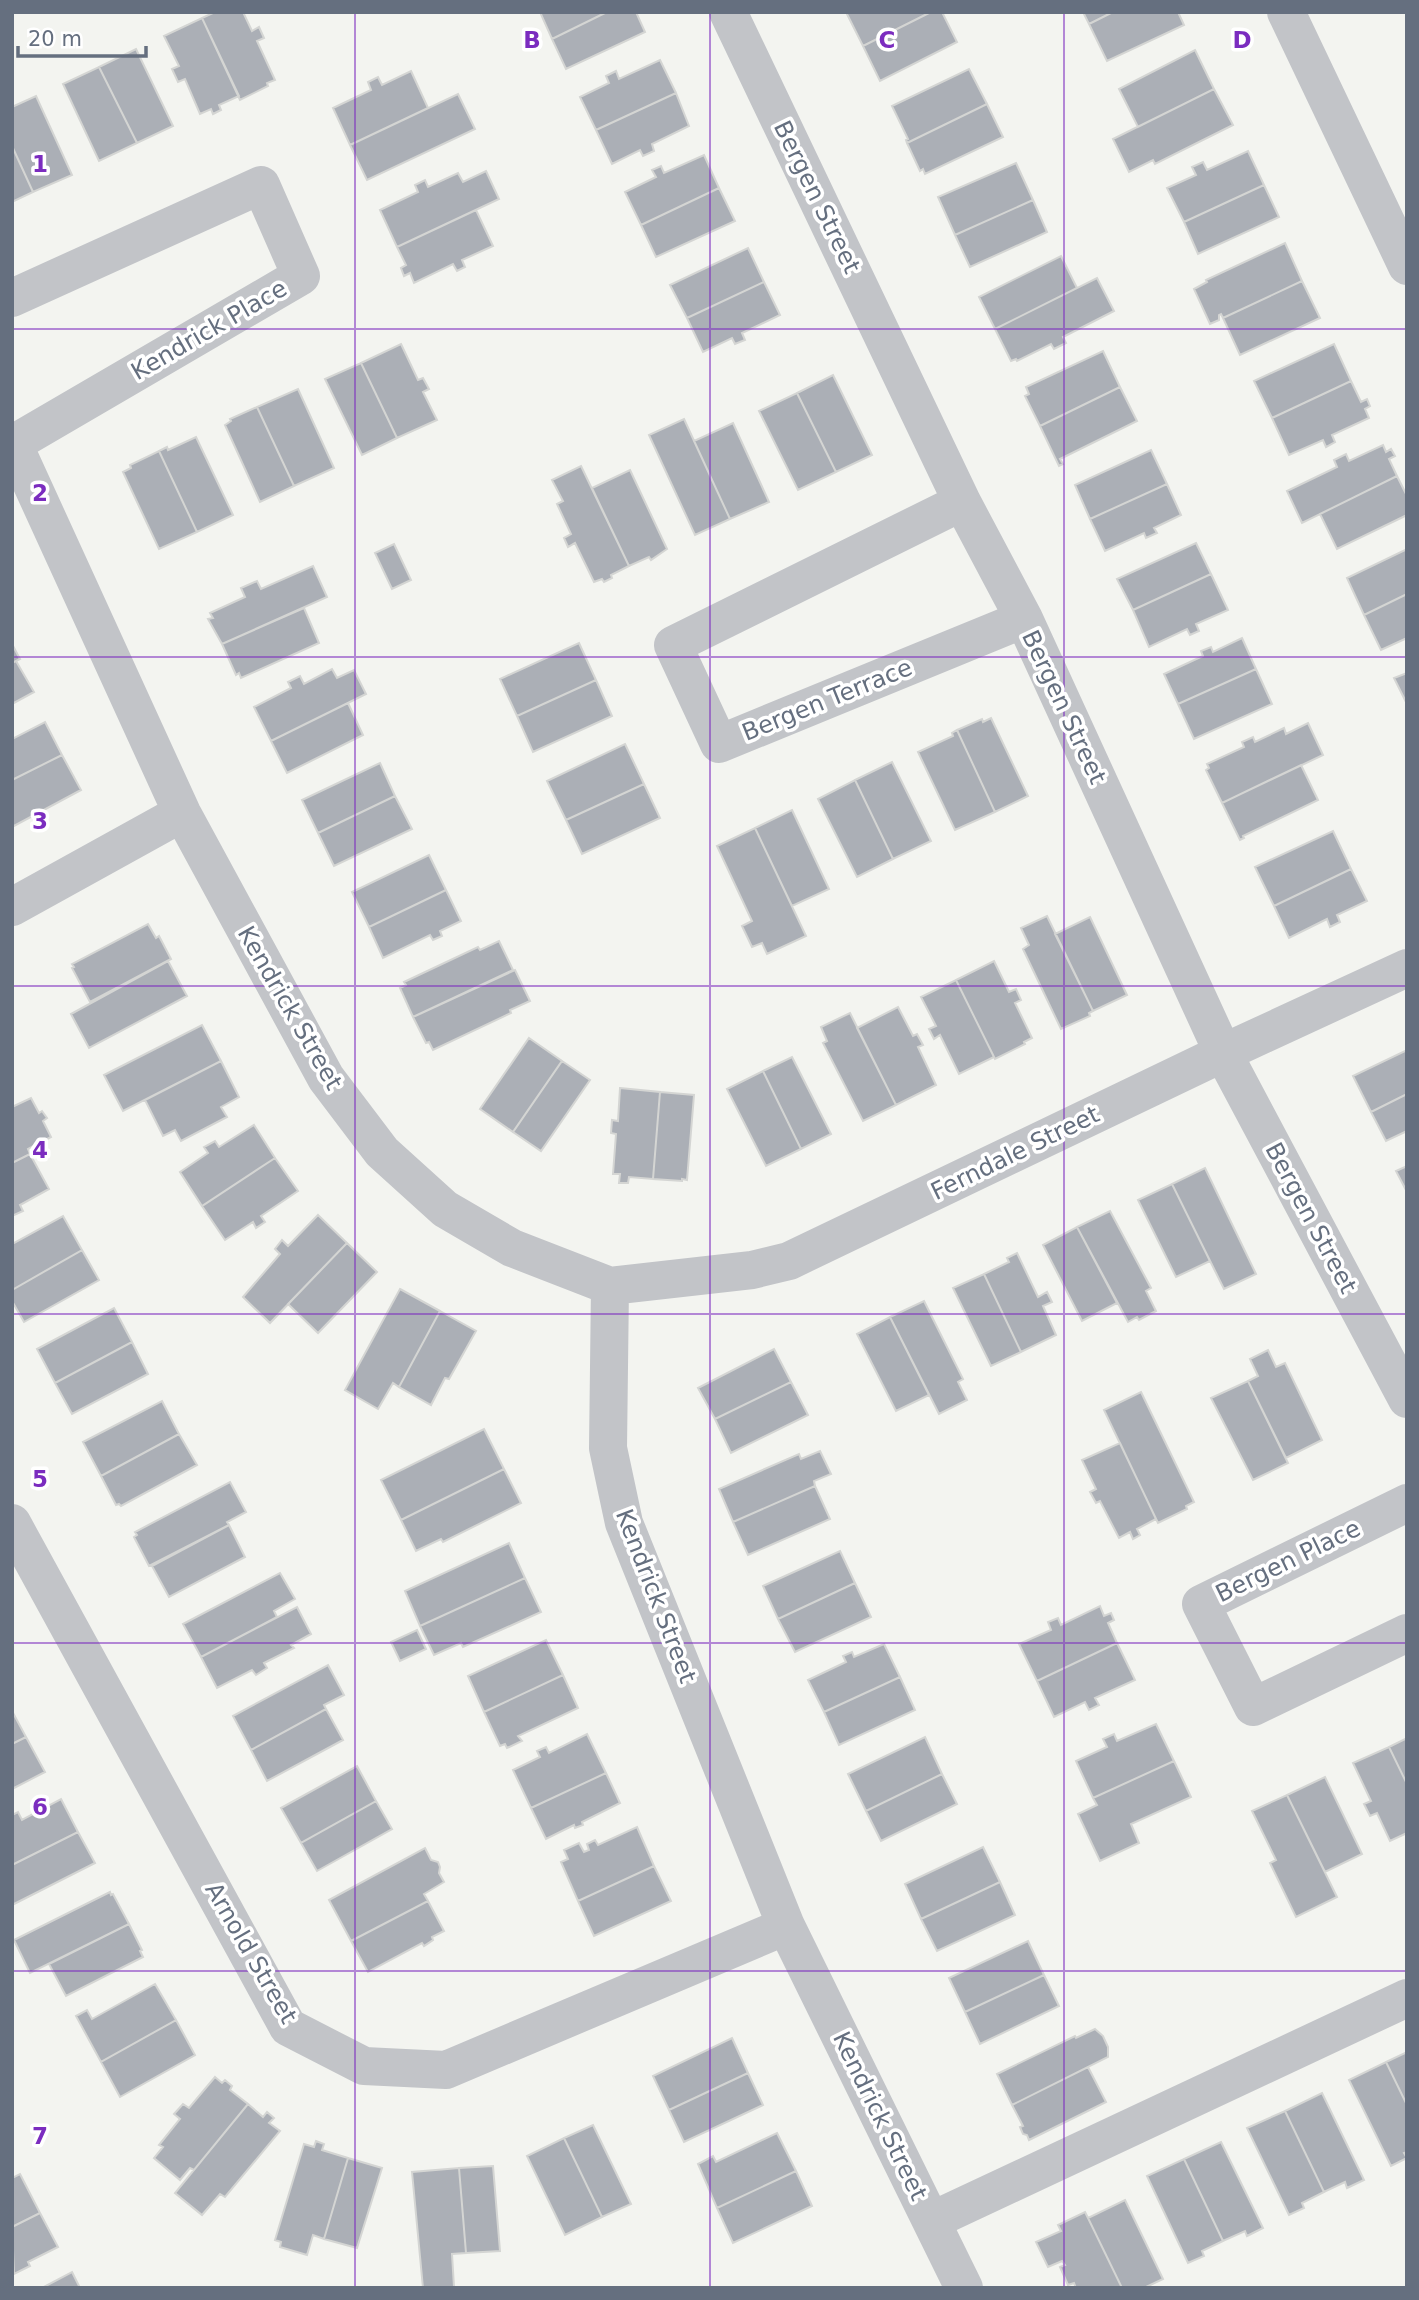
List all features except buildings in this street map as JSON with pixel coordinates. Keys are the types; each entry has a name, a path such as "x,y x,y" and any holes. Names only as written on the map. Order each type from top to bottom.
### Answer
{"street":[{"name":"Bergen Street","path":"729,12 962,502 1024,619 1223,1053 1407,1399"},
{"path":"1286,12 1407,266"},
{"name":"Kendrick Place","path":"12,298 261,185 300,276 13,442"},
{"name":"Kendrick Street","path":"13,442 182,813 326,1078 382,1152 445,1209 512,1248 610,1286 608,1448 624,1522 786,1926 964,2288"},
{"name":"Bergen Terrace","path":"962,502 673,645 719,744 1024,619"},
{"path":"12,907 182,813"},
{"name":"Ferndale Street","path":"610,1286 752,1270 789,1261 1407,968"},
{"name":"Bergen Place","path":"1407,1503 1201,1604 1253,1707 1407,1633"},
{"name":"Arnold Street","path":"12,1523 288,2027 364,2066 446,2070 786,1926"},
{"path":"931,2221 1407,1998"}]}
